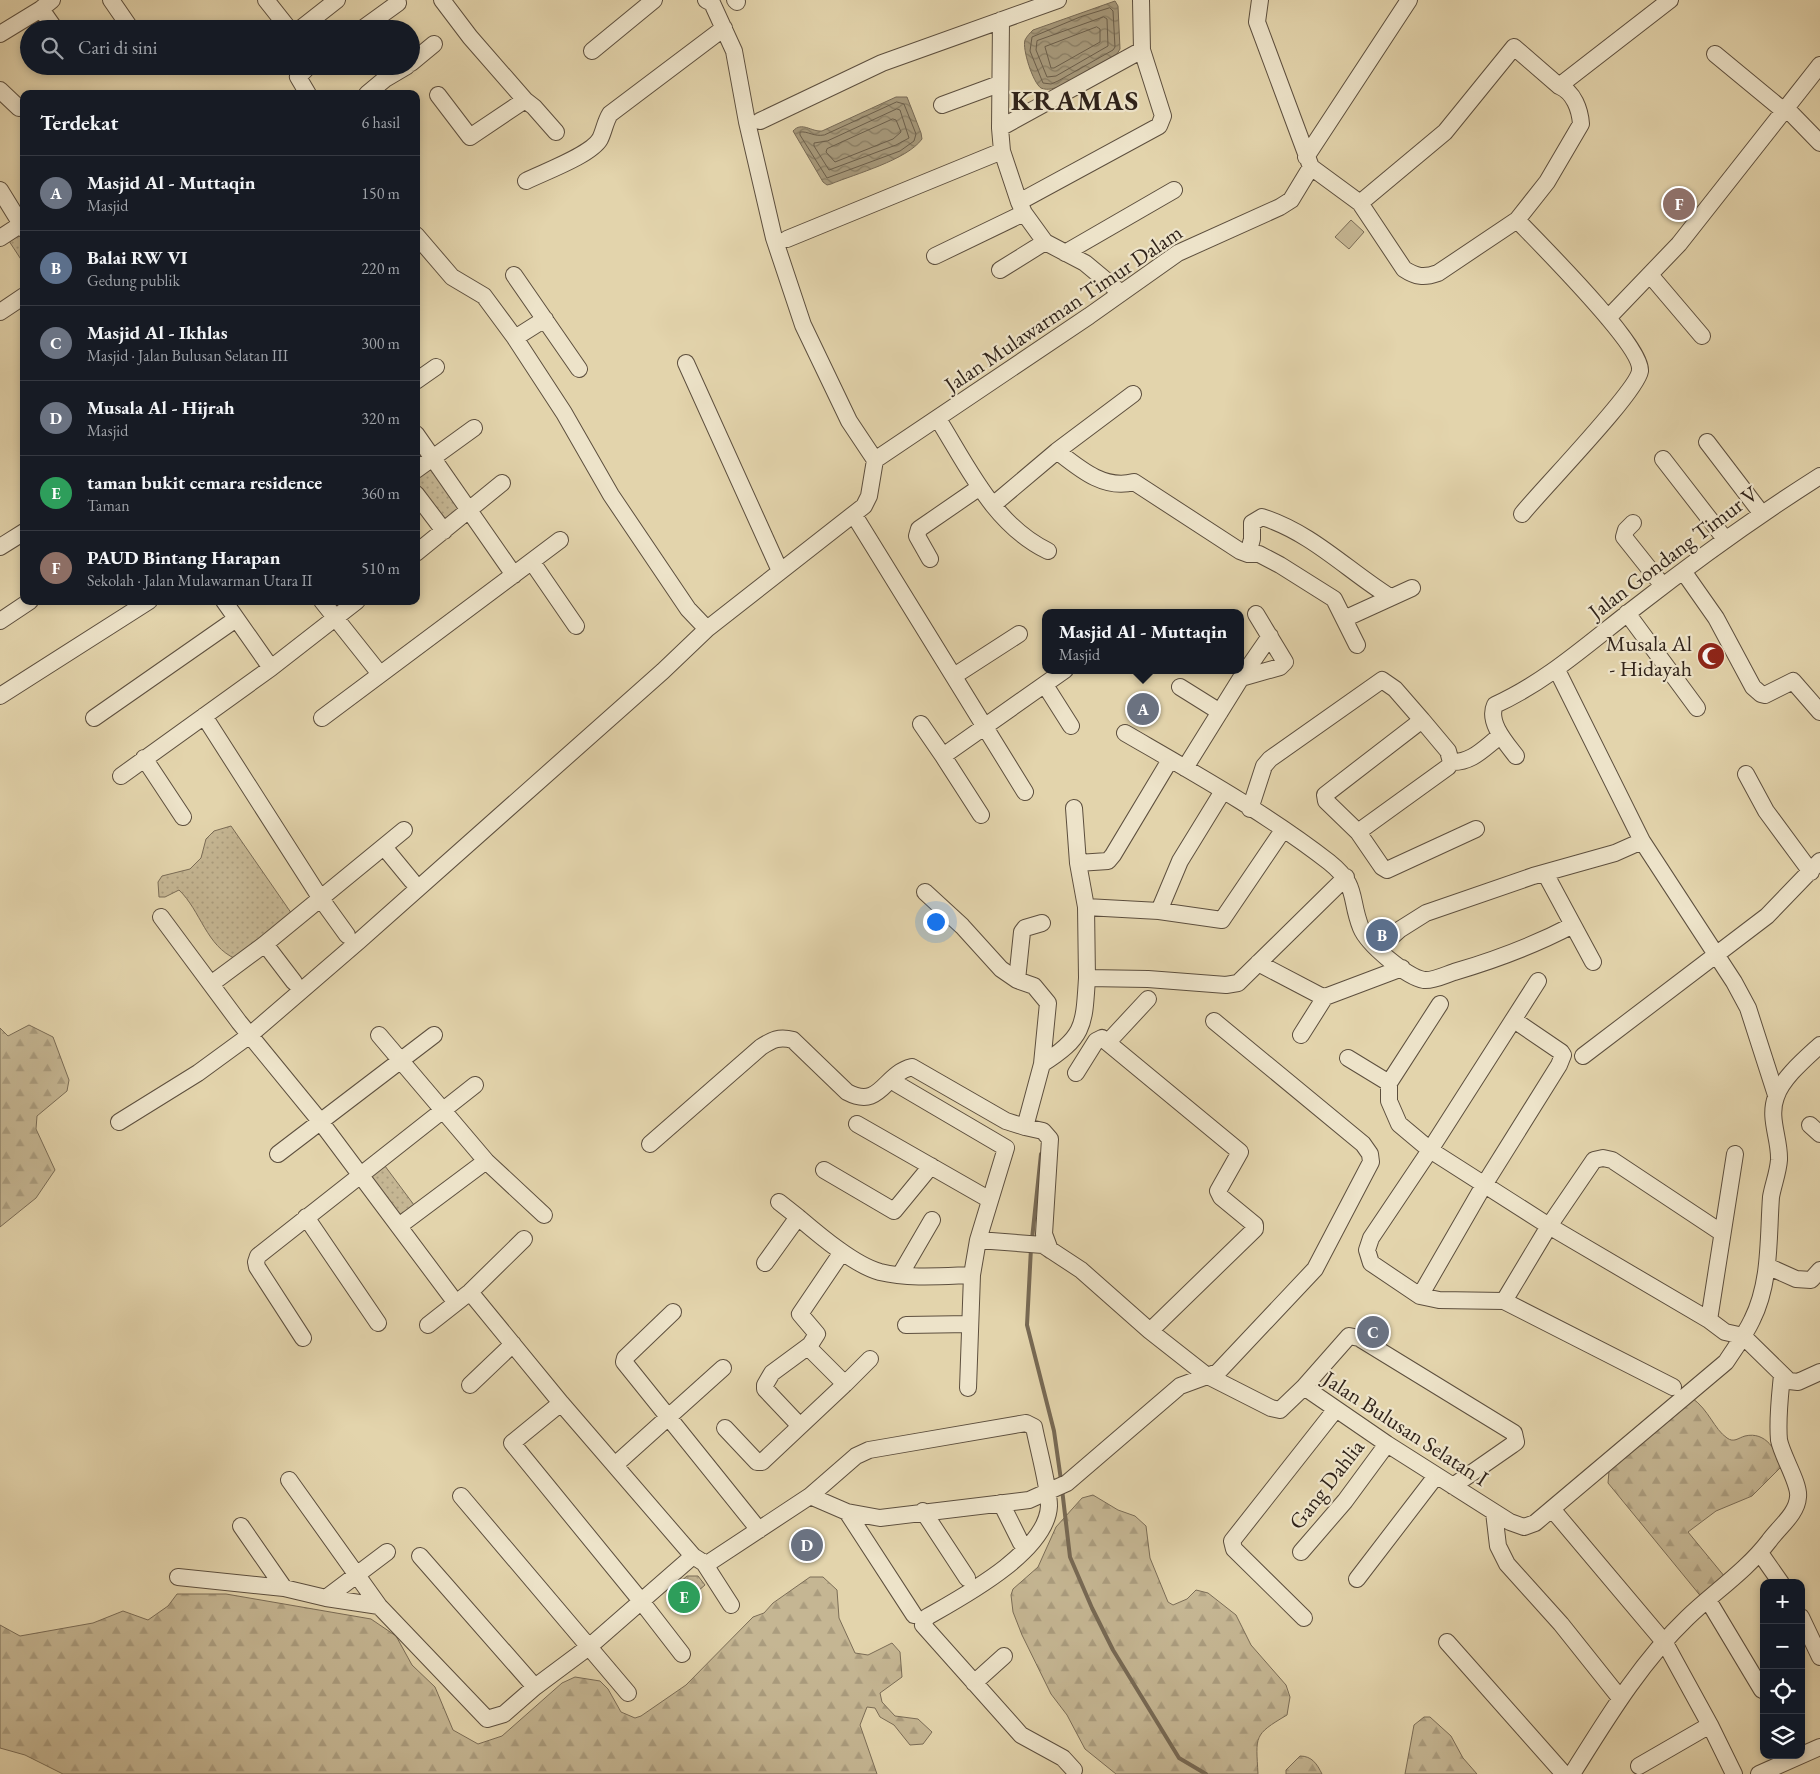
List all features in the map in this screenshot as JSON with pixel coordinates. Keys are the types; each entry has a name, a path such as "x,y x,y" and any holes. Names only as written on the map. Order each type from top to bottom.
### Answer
{"street":[{"path":"111,0 125,20"},
{"path":"266,0 282,20"},
{"path":"312,20 338,0"},
{"path":"442,0 470,37 525,100 534,107 556,132"},
{"path":"592,51 654,0"},
{"path":"119,1122 198,1073 250,1035 367,935 663,671 707,629 864,506 869,496 875,460 849,421 804,325 774,238 747,122 734,51 712,3 706,0"},
{"path":"760,121 882,63 1058,0"},
{"path":"935,256 1021,208 1159,126 1163,116 1142,50 1141,0"},
{"path":"1260,0 1257,22 1309,162 1360,203 1404,269 1414,276 1428,276 1438,273 1516,220 1547,182 1581,124 1580,114 1574,101 1564,88 1559,86 1514,47 1445,132 1360,203"},
{"name":"Jalan Mulawarman Timur Dalam","path":"875,460 938,419 1178,253 1280,207 1290,200 1309,162 1409,0"},
{"path":"1559,86 1670,0"},
{"path":"374,20 398,3"},
{"path":"22,20 46,5 52,20"},
{"path":"1001,20 999,84 1002,151 1021,208 1046,242 1085,263 1118,296"},
{"path":"0,34 20,21"},
{"path":"526,181 592,148 600,138 603,126 610,114 724,28"},
{"path":"420,56 434,44"},
{"path":"1000,128 1142,50"},
{"path":"1715,54 1785,110 1820,143"},
{"path":"1608,318 1651,276 1679,244 1820,66"},
{"path":"300,75 298,77 306,90"},
{"path":"372,90 392,75"},
{"path":"942,105 999,84"},
{"path":"0,90 19,108"},
{"path":"438,95 470,136 525,100"},
{"path":"787,239 1002,151"},
{"path":"0,190 20,224"},
{"path":"1065,253 1174,190"},
{"path":"1516,220 1608,318 1637,356 1640,364 1638,377 1568,463 1522,514"},
{"path":"0,238 20,228"},
{"path":"420,240 452,277 484,296 515,338 564,413 611,495 688,609 707,629"},
{"path":"1000,270 1046,242"},
{"path":"514,275 579,369"},
{"path":"1651,276 1702,336"},
{"path":"0,312 20,299"},
{"path":"515,338 545,319"},
{"path":"686,362 780,572"},
{"path":"420,378 436,367"},
{"path":"993,505 1057,451 1133,394"},
{"path":"938,419 993,505 1010,524 1035,545 1048,551"},
{"path":"420,467 474,428"},
{"path":"420,439 514,575"},
{"path":"1707,442 1762,514"},
{"path":"1057,451 1099,480 1121,486 1134,482 1240,551 1248,554 1259,554 1273,561 1334,599 1357,645"},
{"path":"1663,459 1726,539"},
{"name":"Jalan Gondang Timur V","path":"1500,736 1493,713 1495,705 1557,670 1683,570 1820,476"},
{"path":"420,551 502,483"},
{"path":"930,559 917,536 919,529 980,487"},
{"path":"420,499 444,531"},
{"path":"854,515 1025,792"},
{"path":"1248,554 1252,539 1252,523 1262,517 1283,523 1315,541 1390,597"},
{"path":"1634,523 1626,530 1624,537 1663,586"},
{"path":"0,547 20,534"},
{"path":"322,718 560,540"},
{"path":"532,562 576,626"},
{"path":"1683,570 1716,618 1753,687 1761,694 1766,695 1793,681 1820,712"},
{"path":"1344,619 1412,588"},
{"path":"0,620 24,605"},
{"path":"0,696 143,605"},
{"path":"227,605 271,668"},
{"path":"325,605 380,674"},
{"path":"121,776 271,668 352,605"},
{"path":"1627,613 1698,708"},
{"path":"1241,678 1284,665 1285,659 1256,614"},
{"path":"94,718 236,619"},
{"path":"954,676 1019,634"},
{"path":"1244,674 1270,636"},
{"path":"1557,670 1642,840 1717,955 1748,1008 1776,1095"},
{"path":"943,756 1060,674"},
{"path":"1185,768 1244,674"},
{"path":"1250,808 1264,766 1270,759 1375,683 1382,680 1390,684 1448,751 1450,762 1448,767 1358,832"},
{"path":"1045,685 1071,726"},
{"path":"1180,687 1220,712"},
{"path":"204,716 321,899 348,935"},
{"path":"1422,720 1325,795 1326,801 1358,832 1382,867 1387,870 1476,829"},
{"path":"921,724 981,815"},
{"path":"1125,733 1250,808 1330,863 1346,877 1354,893 1361,928 1378,949 1417,977 1426,980 1435,978 1541,942 1573,925"},
{"path":"1450,762 1462,763 1470,760 1500,736 1516,756"},
{"path":"144,758 183,817"},
{"path":"1078,863 1108,860 1114,855 1170,760"},
{"path":"1583,1056 1767,916 1815,866 1766,810 1746,774"},
{"path":"1160,911 1180,861 1223,791"},
{"path":"1042,1064 1074,1038 1084,1020 1087,978 1086,907 1078,863 1074,808"},
{"path":"212,984 265,944 404,830"},
{"path":"1086,907 1160,911 1222,920 1283,830"},
{"path":"1378,949 1399,930 1426,913 1545,873 1615,853 1642,840"},
{"path":"384,847 412,881"},
{"path":"1545,873 1593,962"},
{"path":"1087,978 1148,979 1226,985 1238,983 1346,877"},
{"path":"925,892 962,926 1001,969 1017,980 1034,986 1048,1003 1042,1064 1025,1127"},
{"path":"161,917 250,1035 320,1121 456,1303"},
{"path":"1017,980 1022,932 1025,928 1042,923"},
{"path":"265,944 294,982"},
{"path":"1258,963 1319,996 1325,997 1402,968"},
{"path":"1538,981 1430,1150 1371,1238 1367,1250 1371,1263 1420,1296 1439,1300 1504,1301 1674,1387"},
{"path":"1302,1035 1325,997"},
{"path":"1109,1041 1148,999"},
{"path":"1440,1004 1388,1083 1389,1101 1399,1124 1430,1150 1549,1226 1709,1320 1725,1332 1743,1336 1789,1381 1798,1382 1820,1372"},
{"path":"1420,1296 1484,1185 1559,1065 1563,1055 1514,1020"},
{"path":"810,1496 847,1512 880,1518 923,1511 1029,1500 1057,1488 1180,1386 1218,1372 1315,1269 1371,1162 1370,1154 1364,1144 1214,1021"},
{"path":"379,1035 486,1161 544,1215"},
{"path":"278,1154 434,1036"},
{"path":"650,1144 761,1047 774,1038 793,1040 847,1092 856,1097 869,1098 904,1069 912,1067 1006,1121 1043,1131 1050,1139 1044,1234 1046,1247"},
{"path":"1076,1073 1096,1041 1102,1038 1109,1041 1240,1152 1239,1157 1218,1191 1220,1197 1255,1225 1255,1229 1150,1331"},
{"path":"1776,1095 1799,1065 1820,1045"},
{"path":"1348,1058 1388,1083"},
{"path":"303,1338 256,1262 258,1256 476,1084"},
{"path":"897,1084 1006,1148 978,1240 972,1274 968,1388"},
{"name":"Jalan Bulusan Selatan I","path":"978,1240 1020,1242 1046,1247 1081,1270 1150,1331 1206,1375 1271,1408 1280,1410 1304,1387 1436,1476 1510,1522 1524,1526 1535,1523 1726,1362 1753,1319 1760,1299 1767,1266 1772,1196 1778,1161 1779,1141 1772,1110 1776,1095"},
{"path":"857,1124 990,1200"},
{"path":"1709,1320 1735,1154"},
{"path":"1504,1301 1549,1226 1594,1160 1602,1158 1612,1160 1722,1233"},
{"path":"399,1226 486,1161"},
{"path":"824,1170 894,1211 931,1166"},
{"path":"779,1202 842,1252 879,1272 900,1275 972,1274"},
{"path":"306,1217 378,1323"},
{"path":"765,1264 801,1219"},
{"path":"900,1275 932,1220"},
{"path":"428,1324 470,1292 524,1239"},
{"path":"800,1426 765,1389 764,1385 772,1373 810,1345 817,1334 800,1314 842,1252"},
{"path":"1767,1266 1803,1281 1811,1280 1820,1270"},
{"path":"470,1292 561,1403 699,1560 731,1605"},
{"path":"673,1312 624,1360 759,1530"},
{"path":"906,1325 970,1324"},
{"path":"1304,1387 1349,1336 1371,1345 1514,1433 1516,1442 1453,1486"},
{"path":"470,1385 513,1344"},
{"path":"810,1345 810,1350 845,1384"},
{"path":"725,1428 759,1463 870,1359"},
{"path":"615,1465 723,1368"},
{"path":"1572,1774 1620,1698 1665,1643 1686,1619 1760,1553 1789,1518 1799,1497 1798,1488 1784,1460 1779,1439 1782,1375"},
{"path":"561,1403 512,1443 641,1600 682,1654"},
{"path":"1304,1618 1234,1549 1232,1541 1336,1409"},
{"path":"289,1480 379,1606 487,1719 494,1719 504,1714 535,1687 590,1646 641,1600 699,1560 710,1562 810,1496 856,1456 869,1450 1026,1423 1034,1427 1057,1488 1042,1529 1017,1557 994,1577 927,1617 922,1622 926,1630 1022,1735 1063,1758 1074,1770"},
{"name":"Gang Dahlia","path":"1301,1552 1345,1500 1387,1444"},
{"path":"1357,1579 1436,1476"},
{"path":"461,1496 628,1693"},
{"path":"1001,1503 1021,1543"},
{"path":"1552,1509 1665,1643 1710,1725 1734,1774"},
{"path":"923,1511 967,1578"},
{"path":"847,1512 914,1615"},
{"path":"1494,1512 1498,1546 1506,1564 1561,1624 1620,1698"},
{"path":"241,1526 284,1588"},
{"path":"326,1598 387,1552"},
{"path":"1760,1553 1778,1579"},
{"path":"420,1556 535,1687"},
{"path":"178,1577 284,1588 326,1598 379,1606"},
{"path":"1708,1600 1760,1687"},
{"path":"1804,1624 1820,1657"},
{"path":"1447,1642 1564,1774"},
{"path":"974,1683 1004,1656"},
{"path":"1639,1766 1710,1725"},
{"path":"1758,1774 1820,1747"}],"green space":[{"path":"1351,220 1364,232 1349,249 1335,237"},
{"path":"20,234 20,258 9,241"},
{"path":"430,465 465,509 448,522 420,487 420,473"},
{"path":"231,826 294,917 236,959 218,946 187,898 179,890 165,897 159,897 158,882 162,876 190,869 201,858 206,839 214,831"},
{"path":"29,1025 53,1037 69,1080 67,1091 37,1116 36,1129 55,1170 36,1198 0,1227 0,1028 8,1036"},
{"path":"382,1162 417,1209 399,1222 364,1175"},
{"path":"1692,1398 1703,1408 1718,1430 1729,1439 1734,1440 1752,1435 1765,1439 1777,1455 1781,1467 1752,1496 1716,1511 1688,1532 1725,1577 1703,1599 1608,1483 1609,1471 1620,1458"},
{"path":"1093,1495 1118,1510 1135,1516 1146,1526 1150,1558 1168,1602 1173,1605 1187,1599 1196,1590 1208,1593 1236,1615 1251,1645 1286,1685 1290,1697 1287,1715 1262,1732 1257,1744 1258,1774 1116,1774 1085,1749 1067,1715 1051,1694 1022,1635 1013,1612 1011,1595 1013,1589 1038,1567 1056,1527 1082,1498"},
{"path":"687,1576 698,1576 705,1585 683,1604 671,1590"},
{"path":"810,1577 823,1577 837,1590 839,1618 855,1653 868,1655 892,1643 900,1652 902,1677 880,1693 882,1702 895,1716 918,1719 932,1732 923,1744 910,1745 894,1725 880,1717 875,1708 867,1707 860,1725 877,1774 63,1774 25,1755 0,1748 0,1625 20,1636 93,1623 123,1611 148,1620 168,1606 177,1594 226,1594 371,1619 396,1636 412,1665 435,1687 453,1730 478,1744 502,1736 562,1683 575,1677 600,1681 608,1689 621,1712 635,1718 641,1716 686,1685 753,1617 764,1613 773,1603"},
{"path":"1424,1717 1430,1717 1451,1736 1463,1758 1477,1774 1405,1774 1414,1725"},
{"path":"1300,1756 1308,1757 1314,1761 1322,1774 1286,1774 1286,1770"}],"water":[{"path":"1115,1 1118,6 1120,49 1117,54 1061,86 1049,89 1041,88 1032,73 1024,44 1033,30"},
{"path":"896,97 907,97 922,139 915,147 880,166 831,184 827,185 823,182 793,131 796,128 803,127 822,131"}],"waterway":[{"path":"1032,1239 1041,1154"},
{"path":"1031,1248 1027,1325 1054,1431 1061,1480"},
{"path":"1062,1489 1070,1557 1113,1650 1179,1758 1206,1774"}],"place":[{"name":"PAUD Bintang Harapan","path":"1679,204"},
{"name":"Musala Al - Hidayah","path":"1711,656"},
{"name":"Masjid Al - Muttaqin","path":"1143,709"},
{"name":"Balai RW VI","path":"1382,935"},
{"name":"Masjid Al - Ikhlas","path":"1373,1332"},
{"name":"Musala Al - Hijrah","path":"807,1545"},
{"name":"taman bukit cemara residence","path":"684,1597"}],"district":[{"name":"KRAMAS","path":"1075,100"}]}
